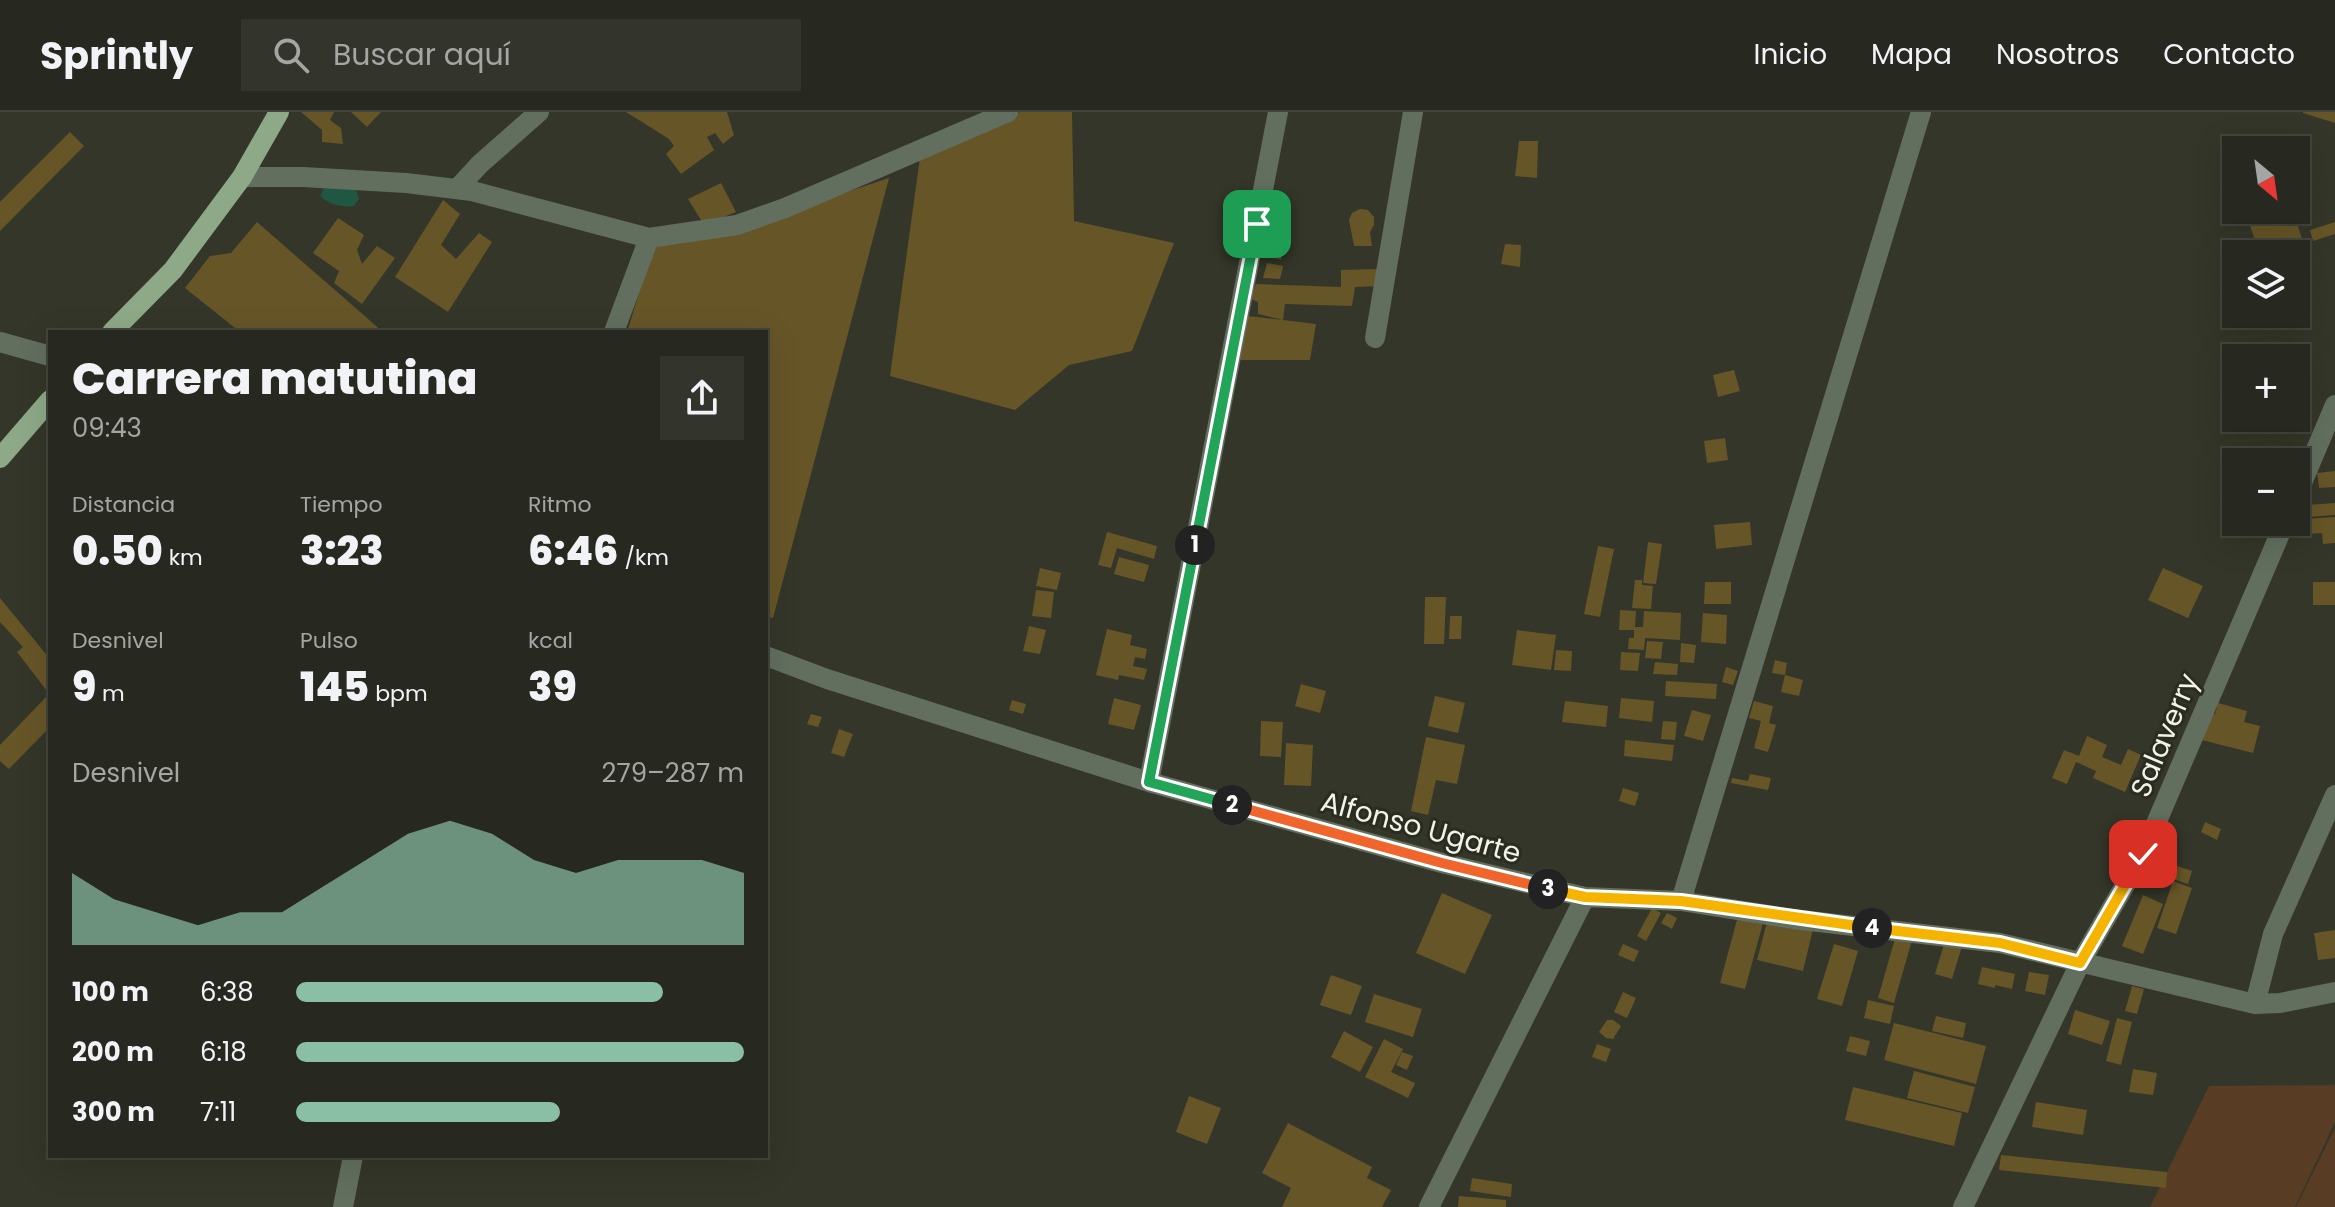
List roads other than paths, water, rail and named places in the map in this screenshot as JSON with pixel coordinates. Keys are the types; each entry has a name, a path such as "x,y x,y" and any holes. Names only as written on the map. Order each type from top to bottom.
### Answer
{"main road":[{"path":"114,330 173,270 242,177 279,112"},
{"path":"0,458 48,402"}],"street":[{"path":"457,189 480,164 539,112"},
{"path":"242,177 303,177 457,189 649,238 737,225 1008,112"},
{"path":"1149,782 1278,112"},
{"path":"1375,338 1413,112"},
{"path":"1681,901 1921,112"},
{"path":"615,330 649,238"},
{"path":"0,342 48,355"},
{"path":"2310,464 2335,405"},
{"name":"Salaverry","path":"1963,1207 2080,963 2143,854 2279,536"},
{"name":"Alfonso Ugarte","path":"768,657 827,679 1149,782 1442,863 1585,897 1681,901 1793,919 2000,943 2255,1004 2280,1003 2335,992"},
{"path":"2255,1004 2273,934 2335,795"},
{"path":"1429,1207 1585,897"},
{"path":"343,1207 353,1158"}]}
